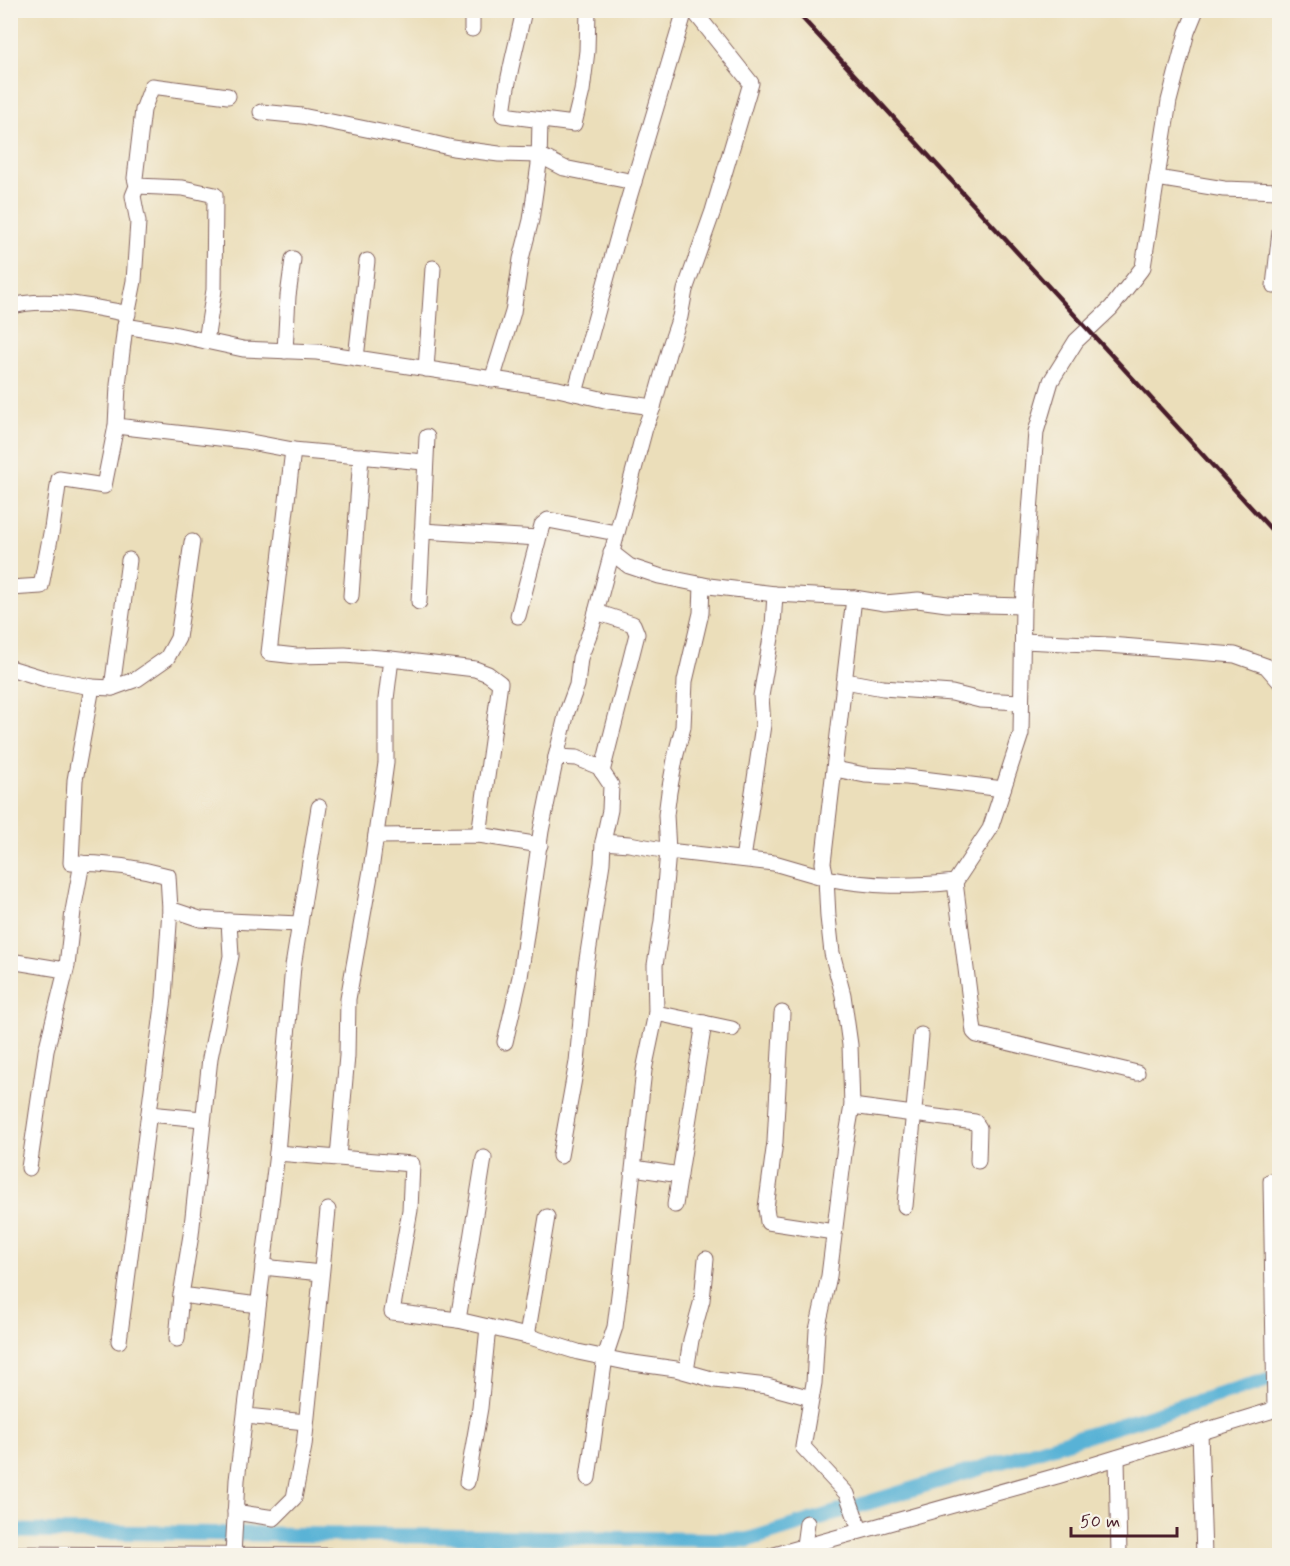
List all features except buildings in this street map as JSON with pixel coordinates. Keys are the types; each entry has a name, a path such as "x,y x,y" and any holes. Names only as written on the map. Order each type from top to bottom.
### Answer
{"street":[{"path":"472,10 472,29"},
{"path":"524,10 518,44 505,92 503,115 574,124 582,91 587,51 588,10"},
{"path":"575,393 683,18 682,10"},
{"path":"505,1042 520,977 556,756 567,712 577,685 580,658 596,612 645,428 680,317 685,290 713,211 751,83 693,10"},
{"path":"1137,1074 977,1035 974,1032 955,882 990,829 1021,734 1023,606 1036,432 1051,381 1076,341 1111,308 1143,267 1169,101 1187,32 1196,10"},
{"path":"10,588 41,586 59,479 104,486 116,426 118,385 134,281 138,222 132,196 137,186 135,178 143,110 152,86 228,96"},
{"path":"261,112 302,116 453,148 499,154 539,155 564,168 634,182"},
{"path":"492,380 513,312 531,220 539,155 540,120"},
{"path":"1157,178 1224,189 1280,191"},
{"path":"137,186 183,188 215,195 214,290 206,341"},
{"path":"1274,286 1280,231"},
{"path":"285,351 293,259"},
{"path":"356,358 367,261"},
{"path":"426,369 433,268"},
{"path":"10,307 25,302 70,304 243,349 317,352 653,407"},
{"path":"116,426 245,441 293,450 424,462"},
{"path":"419,602 427,437"},
{"path":"293,450 269,653 296,656 345,655 475,669 488,674 500,683 479,835"},
{"path":"351,596 361,456"},
{"path":"518,616 542,525 548,520 616,533"},
{"path":"422,531 538,538"},
{"path":"10,668 46,679 93,687 112,688 137,679 167,658 178,638 192,542"},
{"path":"611,552 629,566 702,585 775,594 854,598 885,603 918,600 947,604 1023,606"},
{"path":"112,688 129,560"},
{"path":"588,1478 604,1358 615,1327 644,1070 656,1013 655,965 662,921 668,851 666,815 676,754 684,727 685,681 701,613 702,585"},
{"path":"743,859 763,725 761,696 773,626 775,594"},
{"path":"854,598 822,863 826,878 832,953 843,995 850,1046 852,1106 829,1276 817,1330 814,1383 803,1447 847,1494 860,1529"},
{"path":"596,612 633,624 637,634 602,772"},
{"path":"1023,641 1235,654 1266,666 1280,682"},
{"path":"338,1157 347,1056 348,999 386,763 386,699 391,659"},
{"path":"845,681 883,688 952,693 981,700 1021,702"},
{"path":"93,687 75,780 71,863 106,863 168,876 170,909 164,998 119,1341"},
{"path":"556,756 577,758 599,767 611,785 610,810 603,842 602,863 586,966 577,1062 560,1156"},
{"path":"835,769 865,775 907,777 1003,789"},
{"path":"233,1554 237,1480 278,1153 293,966 319,807"},
{"path":"376,836 479,835 540,845"},
{"path":"603,842 774,863 853,884 909,887 955,882"},
{"path":"29,1168 46,1051 65,970 82,863"},
{"path":"170,909 200,919 300,924"},
{"path":"177,1339 210,1058 231,956 229,921"},
{"path":"10,961 65,970"},
{"path":"656,1013 732,1029"},
{"path":"782,1013 776,1142 766,1208 768,1222 834,1232"},
{"path":"675,1205 704,1023"},
{"path":"905,1206 921,1035"},
{"path":"852,1106 975,1122 979,1128 978,1161"},
{"path":"149,1114 202,1119"},
{"path":"278,1153 412,1164 410,1210 392,1312 458,1320 527,1336 604,1358 686,1371 715,1380 767,1386 811,1398"},
{"path":"458,1320 484,1158"},
{"path":"634,1168 680,1175"},
{"path":"771,1556 803,1551 860,1529 1117,1458 1277,1408 1271,1181"},
{"path":"235,1516 274,1518 294,1498 306,1422 328,1210"},
{"path":"527,1336 547,1218"},
{"path":"686,1371 691,1340 702,1300 706,1259"},
{"path":"263,1267 321,1273"},
{"path":"181,1295 258,1305"},
{"path":"467,1482 480,1408 488,1327"},
{"path":"246,1416 306,1422"},
{"path":"1200,1432 1204,1556"},
{"path":"1117,1458 1119,1556"},
{"path":"803,1551 807,1523"},
{"path":"10,1554 330,1556"}],"waterway":[{"path":"10,1531 747,1540 1280,1376"}],"railway":[{"path":"795,10 1280,539"}]}
